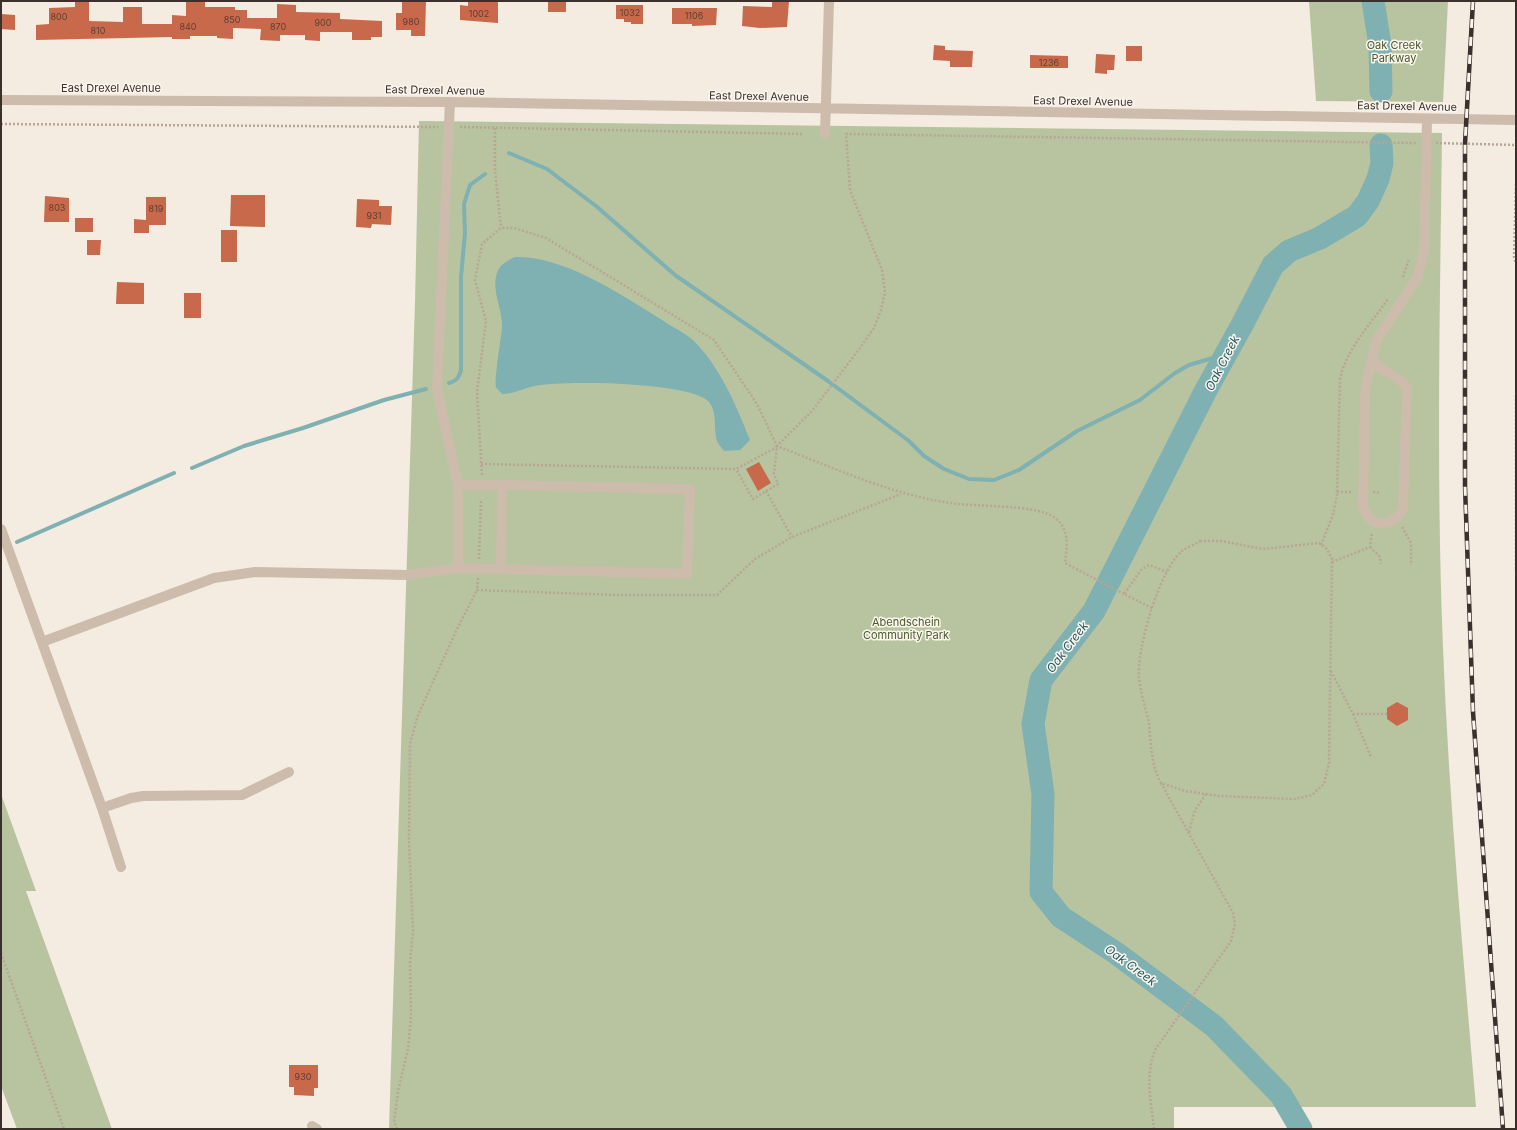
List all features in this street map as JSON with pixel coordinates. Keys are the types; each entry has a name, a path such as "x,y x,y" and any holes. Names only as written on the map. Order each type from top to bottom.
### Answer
{"street":[{"path":"825,134 829,1"},
{"name":"East Drexel Avenue","path":"1,100 450,102 1516,120"},
{"path":"450,102 437,389 458,485 458,568"},
{"path":"1371,362 1400,380 1407,388 1403,508 1395,520 1388,523 1374,522 1367,516 1363,507 1365,390 1371,362 1376,341 1417,278 1422,259 1427,119"},
{"path":"42,642 214,578 232,574 290,571 408,575 458,568 687,574 690,489 458,485"},
{"path":"500,569 502,485"},
{"path":"1,529 122,867"},
{"path":"102,808 124,800 143,796 242,795 289,772"}],"path":[{"path":"1,124 441,127"},
{"path":"455,127 803,134"},
{"path":"495,128 495,170 501,228"},
{"path":"481,464 736,469 777,446 812,410 846,366 874,328 882,310 884,293 882,270 850,190 846,134 1516,145"},
{"path":"1516,184 1514,257 1516,264"},
{"path":"482,478 476,392 486,321 475,280 482,244 501,228 514,228 546,238 714,340 757,404 777,446 774,474 778,484 753,499 736,469"},
{"path":"1516,395 1516,570"},
{"path":"777,446 902,494 951,503 1040,511 1055,518 1064,529 1067,540 1065,563 1152,608"},
{"path":"766,492 792,537"},
{"path":"1395,520 1401,524 1411,543 1411,565"},
{"path":"1370,547 1374,522"},
{"path":"1154,1129 1149,1078 1150,1064 1158,1043 1231,941 1235,924 1233,913 1154,772 1148,721 1139,678 1140,654 1152,608 1168,572 1181,552 1200,542 1221,542 1263,549 1319,543 1327,549 1332,562 1329,763 1324,784 1312,795 1294,799 1267,799 1185,791 1161,783"},
{"path":"1332,562 1370,547"},
{"path":"1370,547 1380,557 1381,564"},
{"path":"1124,594 1141,570 1149,565 1168,572"},
{"path":"397,1129 394,1122 398,1091 408,1049 411,1017 410,962 413,931 409,841 410,744 418,715 457,629 477,590"},
{"path":"1330,669 1354,714 1371,757"},
{"path":"1354,714 1387,714"},
{"path":"1189,833 1195,810 1206,794"},
{"path":"1,953 64,1129"}],"green space":[{"name":"Oak Creek Parkway","path":"1309,1 1448,1 1443,102 1316,101"},
{"name":"Abendschein Community Park","path":"419,121 1442,133 1439,455 1443,648 1461,935 1476,1107 1174,1107 1174,1129 389,1129 415,302"},
{"path":"1,794 36,891 26,891 112,1129 17,1129 1,1086"}],"water":[{"path":"515,257 533,258 553,262 592,278 629,299 695,342 713,364 727,388 750,440 740,450 724,451 717,441 713,411 709,402 698,395 679,390 626,384 571,383 535,386 502,394 496,387 502,321 495,287 497,273 500,267"}],"building":[{"path":"75,1 89,1 89,21 123,22 123,7 142,7 142,24 172,24 172,15 186,16 186,1 205,2 205,7 235,7 235,10 247,10 247,18 277,18 277,4 296,5 296,12 340,13 340,19 382,21 382,37 371,37 371,40 352,40 352,32 320,32 320,41 305,40 305,35 280,35 280,41 260,40 261,29 233,28 233,39 217,38 217,36 190,36 190,39 172,39 172,37 36,40 36,25 49,24 49,8 75,7"},
{"path":"402,1 426,1 425,36 411,36 411,30 396,30 396,13 402,13"},
{"path":"468,1 498,1 498,23 460,20 460,5 468,6"},
{"path":"548,1 566,1 566,12 548,12"},
{"path":"772,1 789,1 787,27 760,28 742,26 743,6 772,7"},
{"path":"616,5 643,5 643,24 631,24 631,22 624,22 624,19 616,19"},
{"path":"672,8 717,8 716,25 692,26 692,24 672,24"},
{"path":"1,14 15,15 15,30 1,29"},
{"path":"934,45 945,46 945,50 973,51 972,67 950,67 950,61 933,60"},
{"path":"1126,46 1142,46 1142,61 1126,61"},
{"path":"1096,54 1115,55 1114,70 1107,70 1107,74 1095,73"},
{"path":"1030,55 1068,56 1068,68 1030,68"},
{"path":"231,195 265,195 265,227 230,226"},
{"path":"45,196 69,198 69,222 44,222"},
{"path":"146,197 166,197 166,225 149,225 149,233 134,233 134,219 146,220"},
{"path":"357,199 379,200 379,206 392,206 391,225 372,224 371,228 356,227"},
{"path":"75,218 93,218 93,232 75,232"},
{"path":"221,230 237,230 237,262 221,262"},
{"path":"87,240 101,240 100,255 87,255"},
{"path":"117,282 144,283 144,304 116,304"},
{"path":"184,293 201,293 201,318 184,318"},
{"path":"759,462 771,483 758,491 746,469"},
{"path":"1397,702 1408,708 1408,720 1397,726 1387,719 1387,708"},
{"path":"289,1065 318,1065 318,1088 314,1088 314,1096 294,1095 294,1087 289,1087"}],"waterway":[{"name":"Oak Creek","path":"1373,1 1380,45 1381,91"},
{"name":"Oak Creek","path":"1301,1129 1281,1095 1214,1026 1116,953 1061,917 1041,892 1043,794 1033,724 1041,680 1094,611 1206,390 1273,265 1289,251 1320,238 1357,216 1368,201 1378,179 1382,163 1381,145"},
{"path":"509,153 547,169 596,206 675,275 828,381 909,441 924,456 944,469 969,479 994,480 1019,470 1077,431 1140,400 1175,373 1189,365 1226,354"},
{"path":"449,383 457,379 461,370 461,277 465,233 464,204 470,185 485,174"},
{"path":"192,468 244,446 303,428 384,400 426,389"},
{"path":"17,542 174,473"}],"railway":[{"path":"1473,1 1465,144 1465,486 1473,712 1503,1129"}]}
